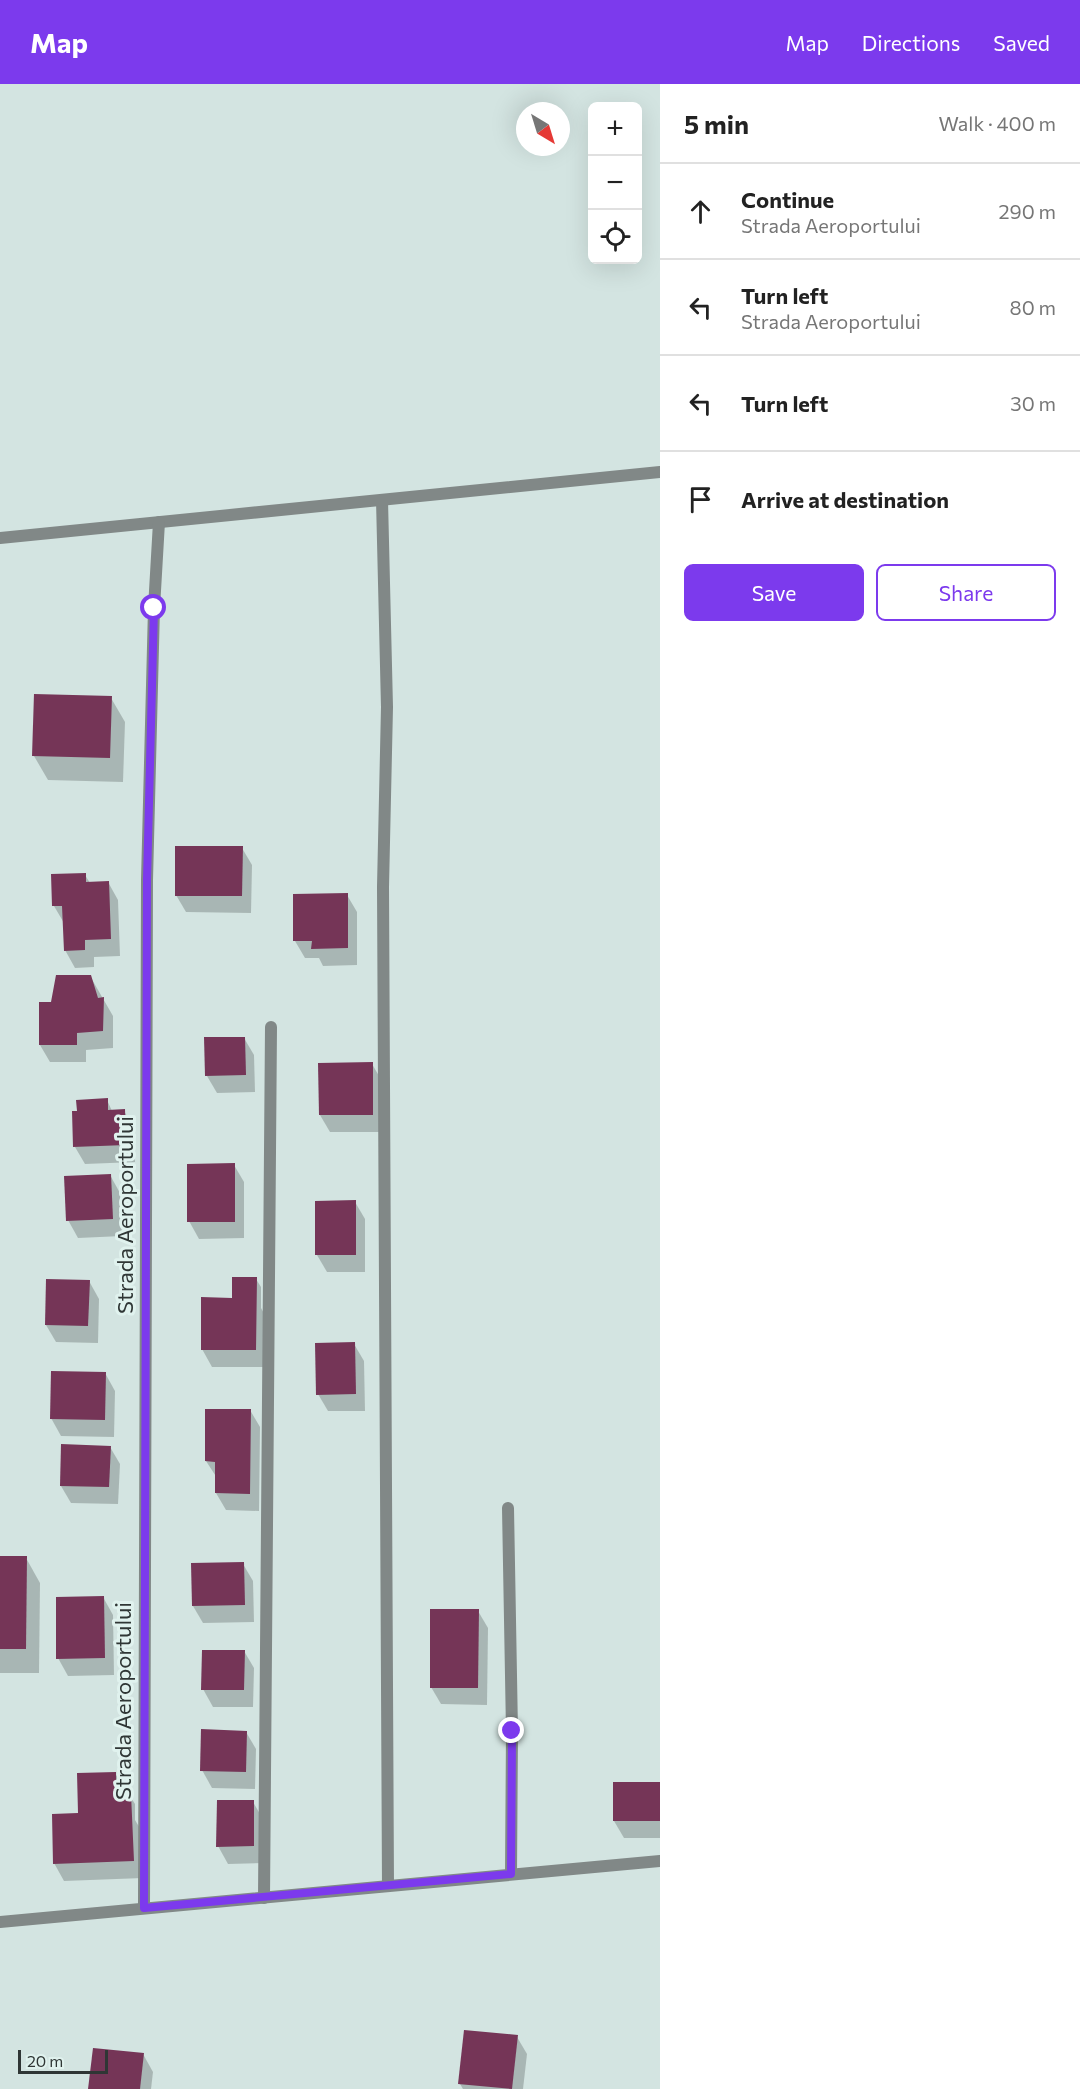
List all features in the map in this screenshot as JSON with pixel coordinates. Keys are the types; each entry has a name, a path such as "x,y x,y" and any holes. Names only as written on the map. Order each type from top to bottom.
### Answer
{"street":[{"path":"0,538 660,472"},
{"path":"382,500 387,707 383,910 388,1886"},
{"name":"Strada Aeroportului","path":"144,1908 147,892 154,608 159,522"},
{"path":"264,1898 272,1027"},
{"path":"508,1508 512,1731 511,1874"},
{"path":"0,1922 660,1861"}],"building":[{"path":"34,694 112,696 110,758 32,756"},
{"path":"175,846 243,846 242,896 175,896"},
{"path":"86,873 86,882 109,881 111,939 85,940 85,950 64,951 62,906 52,906 51,874"},
{"path":"348,893 348,948 311,949 312,941 293,941 293,894"},
{"path":"56,975 91,975 98,998 104,997 103,1031 77,1033 77,1045 39,1045 39,1002 51,1002"},
{"path":"204,1037 245,1037 246,1075 205,1076"},
{"path":"373,1062 373,1115 319,1115 318,1063"},
{"path":"108,1098 108,1110 125,1109 126,1145 73,1147 72,1111 77,1111 76,1100"},
{"path":"235,1163 235,1222 187,1222 187,1164"},
{"path":"111,1174 113,1219 66,1221 64,1176"},
{"path":"356,1200 356,1255 315,1255 315,1201"},
{"path":"232,1277 257,1277 256,1350 201,1350 201,1297 232,1298"},
{"path":"46,1279 90,1280 88,1326 45,1325"},
{"path":"355,1342 356,1394 316,1395 315,1343"},
{"path":"51,1371 106,1372 105,1420 50,1419"},
{"path":"205,1409 251,1409 250,1494 215,1493 215,1462 205,1461"},
{"path":"61,1444 111,1446 109,1487 60,1486"},
{"path":"0,1556 27,1556 26,1649 0,1649"},
{"path":"244,1562 245,1605 192,1606 191,1563"},
{"path":"104,1596 105,1658 56,1659 56,1597"},
{"path":"430,1609 479,1609 478,1688 430,1688"},
{"path":"202,1650 245,1650 244,1690 201,1690"},
{"path":"201,1729 247,1731 246,1772 200,1771"},
{"path":"116,1772 116,1795 131,1794 134,1861 53,1864 52,1814 78,1813 77,1773"},
{"path":"613,1782 660,1782 660,1821 613,1821"},
{"path":"217,1800 254,1800 254,1846 216,1847"},
{"path":"464,2030 518,2035 512,2089 458,2084"},
{"path":"93,2048 144,2053 140,2089 88,2089"}],"route":[{"path":"154,608 147,880 144,1908 511,1874 512,1731"}]}
